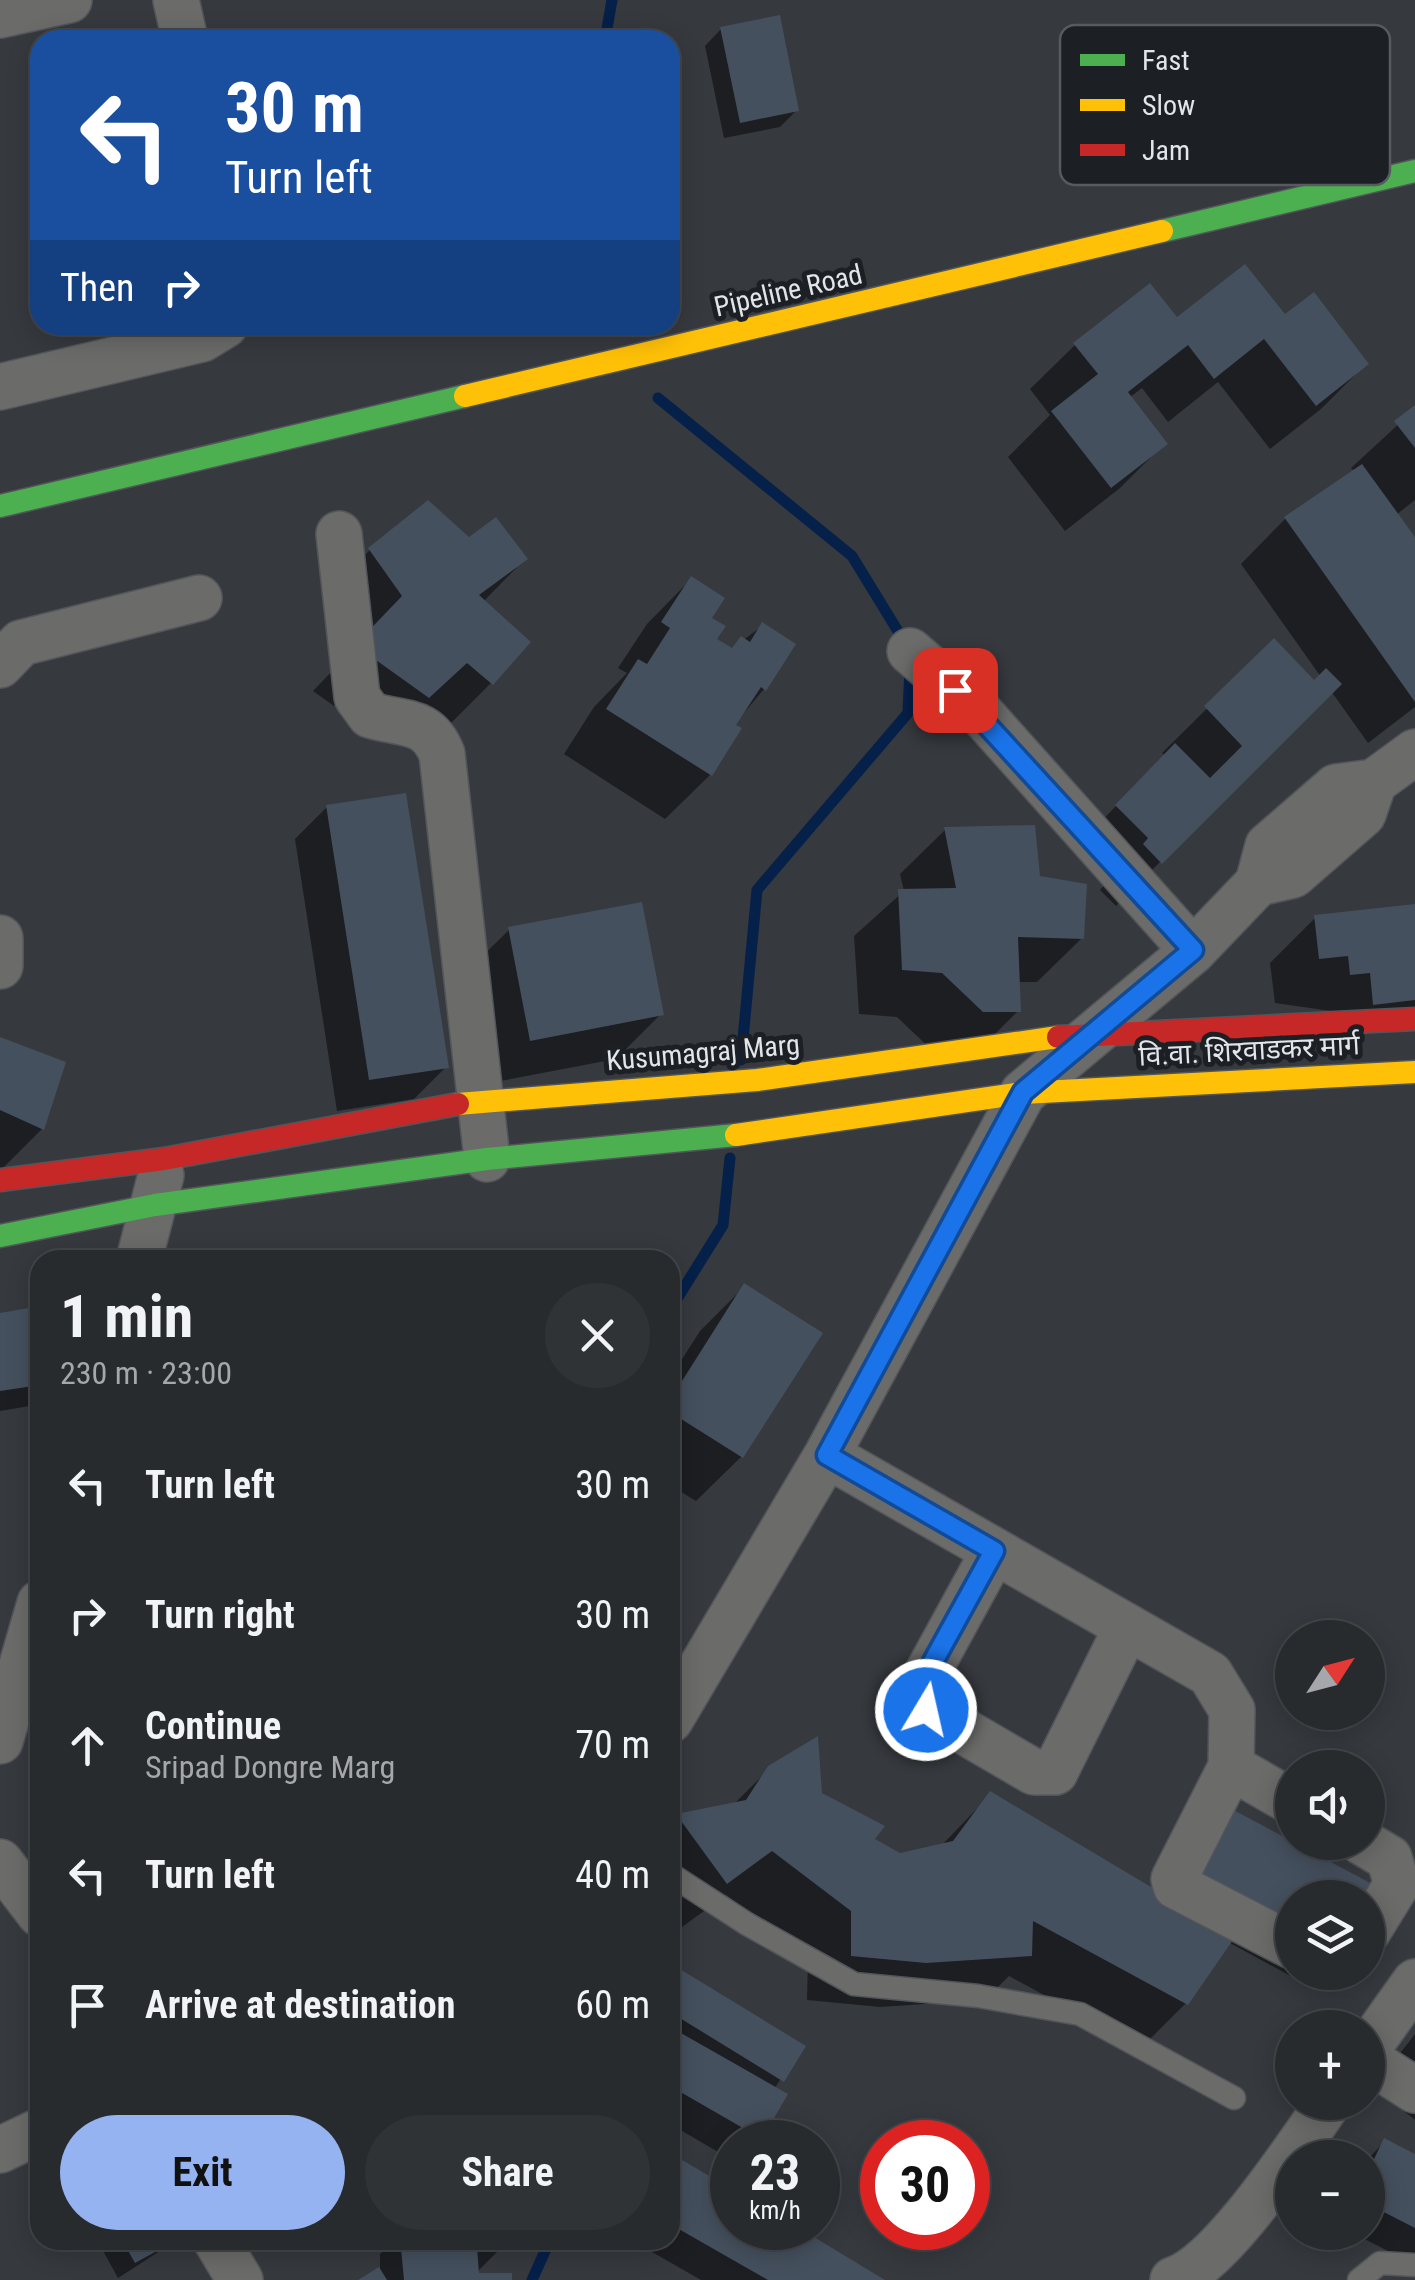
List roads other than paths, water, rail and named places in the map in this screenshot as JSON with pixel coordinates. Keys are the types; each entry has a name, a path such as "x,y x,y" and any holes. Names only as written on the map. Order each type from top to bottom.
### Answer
{"street":[{"path":"0,15 69,0"},
{"path":"176,0 183,30"},
{"name":"Pipeline Road","path":"1390,177 1415,171"},
{"name":"Pipeline Road","path":"0,506 1356,185"},
{"path":"0,387 209,335"},
{"path":"0,1236 155,1205 487,1159 442,754 435,736 417,722 370,714 357,697 339,534"},
{"path":"0,664 32,640 199,598"},
{"path":"910,651 977,709 1193,950"},
{"path":"680,1703 827,1455 1023,1092 1193,950 1258,882 1293,875 1363,814 1374,782 1415,752"},
{"path":"0,938 0,966"},
{"name":"Kusumagraj Marg","path":"0,1180 164,1158 478,1100 757,1080 1097,1032 1415,1019"},
{"name":"वि.वा. शिरवाडकर मार्ग","path":"487,1159 672,1144 1023,1092 1415,1072"},
{"path":"143,1250 164,1158"},
{"path":"827,1455 987,1564 1121,1639 1210,1674 1232,1710 1231,1766 1174,1879 1176,1886 1275,1937"},
{"path":"987,1564 923,1680 921,1694 926,1710 1034,1772 1056,1772 1121,1639"},
{"path":"0,1741 30,1638"},
{"path":"1231,1766 1275,1792"},
{"path":"1385,1856 1397,1884 1385,1903"},
{"path":"0,1862 30,1901"},
{"path":"1385,2024 1415,1982"},
{"path":"1385,2071 1415,2090"},
{"path":"1173,2280 1197,2267 1267,2189 1316,2120"},
{"path":"0,2150 30,2136"},
{"path":"222,2250 240,2280"}],"lane":[{"path":"680,1880 747,1924 854,1984 978,1996 1080,2014 1234,2098"},
{"path":"1359,2280 1368,2268 1380,2263 1415,2265"}],"waterway":[{"path":"607,30 612,0"},
{"path":"658,398 852,556 907,646"},
{"path":"741,1060 757,890 908,713 910,668"},
{"path":"680,1294 723,1225 730,1158"},
{"path":"532,2280 546,2250"}]}
